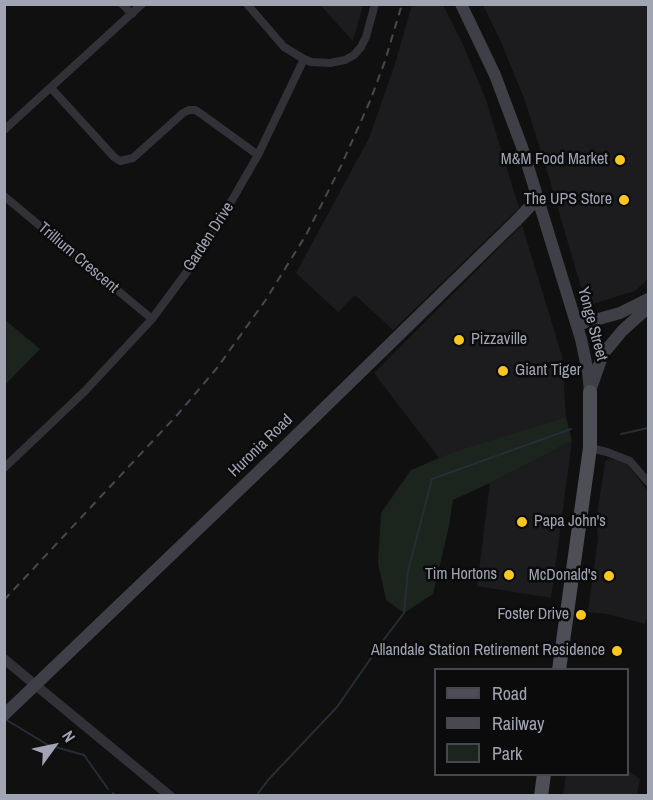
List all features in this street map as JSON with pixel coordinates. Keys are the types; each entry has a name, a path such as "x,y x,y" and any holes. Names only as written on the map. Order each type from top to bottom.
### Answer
{"main road":[{"name":"Yonge Street","path":"462,4 501,90 522,147 577,325 588,372 590,448 559,668"},
{"name":"Huronia Road","path":"4,715 272,459 538,198"},
{"path":"577,325 620,313 647,300"},
{"path":"590,392 603,354 622,331 643,312 647,300"},
{"path":"541,795 544,776"}],"street":[{"path":"123,4 132,14"},
{"path":"4,130 142,4"},
{"path":"247,4 279,42 292,52 311,62 330,63 345,60 361,47 375,4"},
{"name":"Garden Drive","path":"4,468 86,391 152,319 211,236 258,154 304,59"},
{"path":"51,88 114,158 120,161 134,158 189,110 200,113 258,154"},
{"name":"Trillium Crescent","path":"4,196 152,319"},
{"path":"590,448 630,461 648,482"},
{"path":"4,658 170,795"}],"shaded area":[{"path":"320,5 363,5 353,41"},
{"path":"412,5 443,5 465,49 486,100 519,208 393,330 355,295 338,312 296,273 369,138 394,67"},
{"path":"483,5 648,5 648,279 635,291 589,305 580,284 524,98"},
{"path":"522,225 562,356 566,417 439,458 374,373"},
{"path":"572,441 551,598 477,586 490,483"},
{"path":"608,459 628,465 648,491 648,614 645,624 607,614 588,612 598,538 596,521 605,462"},
{"path":"629,771 640,779 637,795 563,795 566,776 629,776"}],"green space":[{"path":"5,320 40,349 4,385"},
{"path":"566,417 572,441 453,500 433,594 404,613 386,600 378,563 381,513 411,470 451,453"}],"waterway":[{"path":"621,434 648,428"},
{"path":"256,796 269,779 337,707 404,613 408,571 432,479 571,429"},
{"path":"5,719 48,745 84,755 108,789"},
{"path":"113,793 116,796"}],"railway":[{"path":"4,600 178,414 217,368 265,301 306,235 341,166 370,101 402,4"}],"place":[{"name":"M&M Food Market","path":"620,160"},
{"name":"The UPS Store","path":"624,200"},
{"name":"Pizzaville","path":"459,340"},
{"name":"Giant Tiger","path":"503,371"},
{"name":"Papa John's","path":"522,522"},
{"name":"Tim Hortons","path":"509,575"},
{"name":"McDonald's","path":"609,576"},
{"name":"Foster Drive","path":"581,615"},
{"name":"Allandale Station Retirement Residence","path":"617,651"}]}
